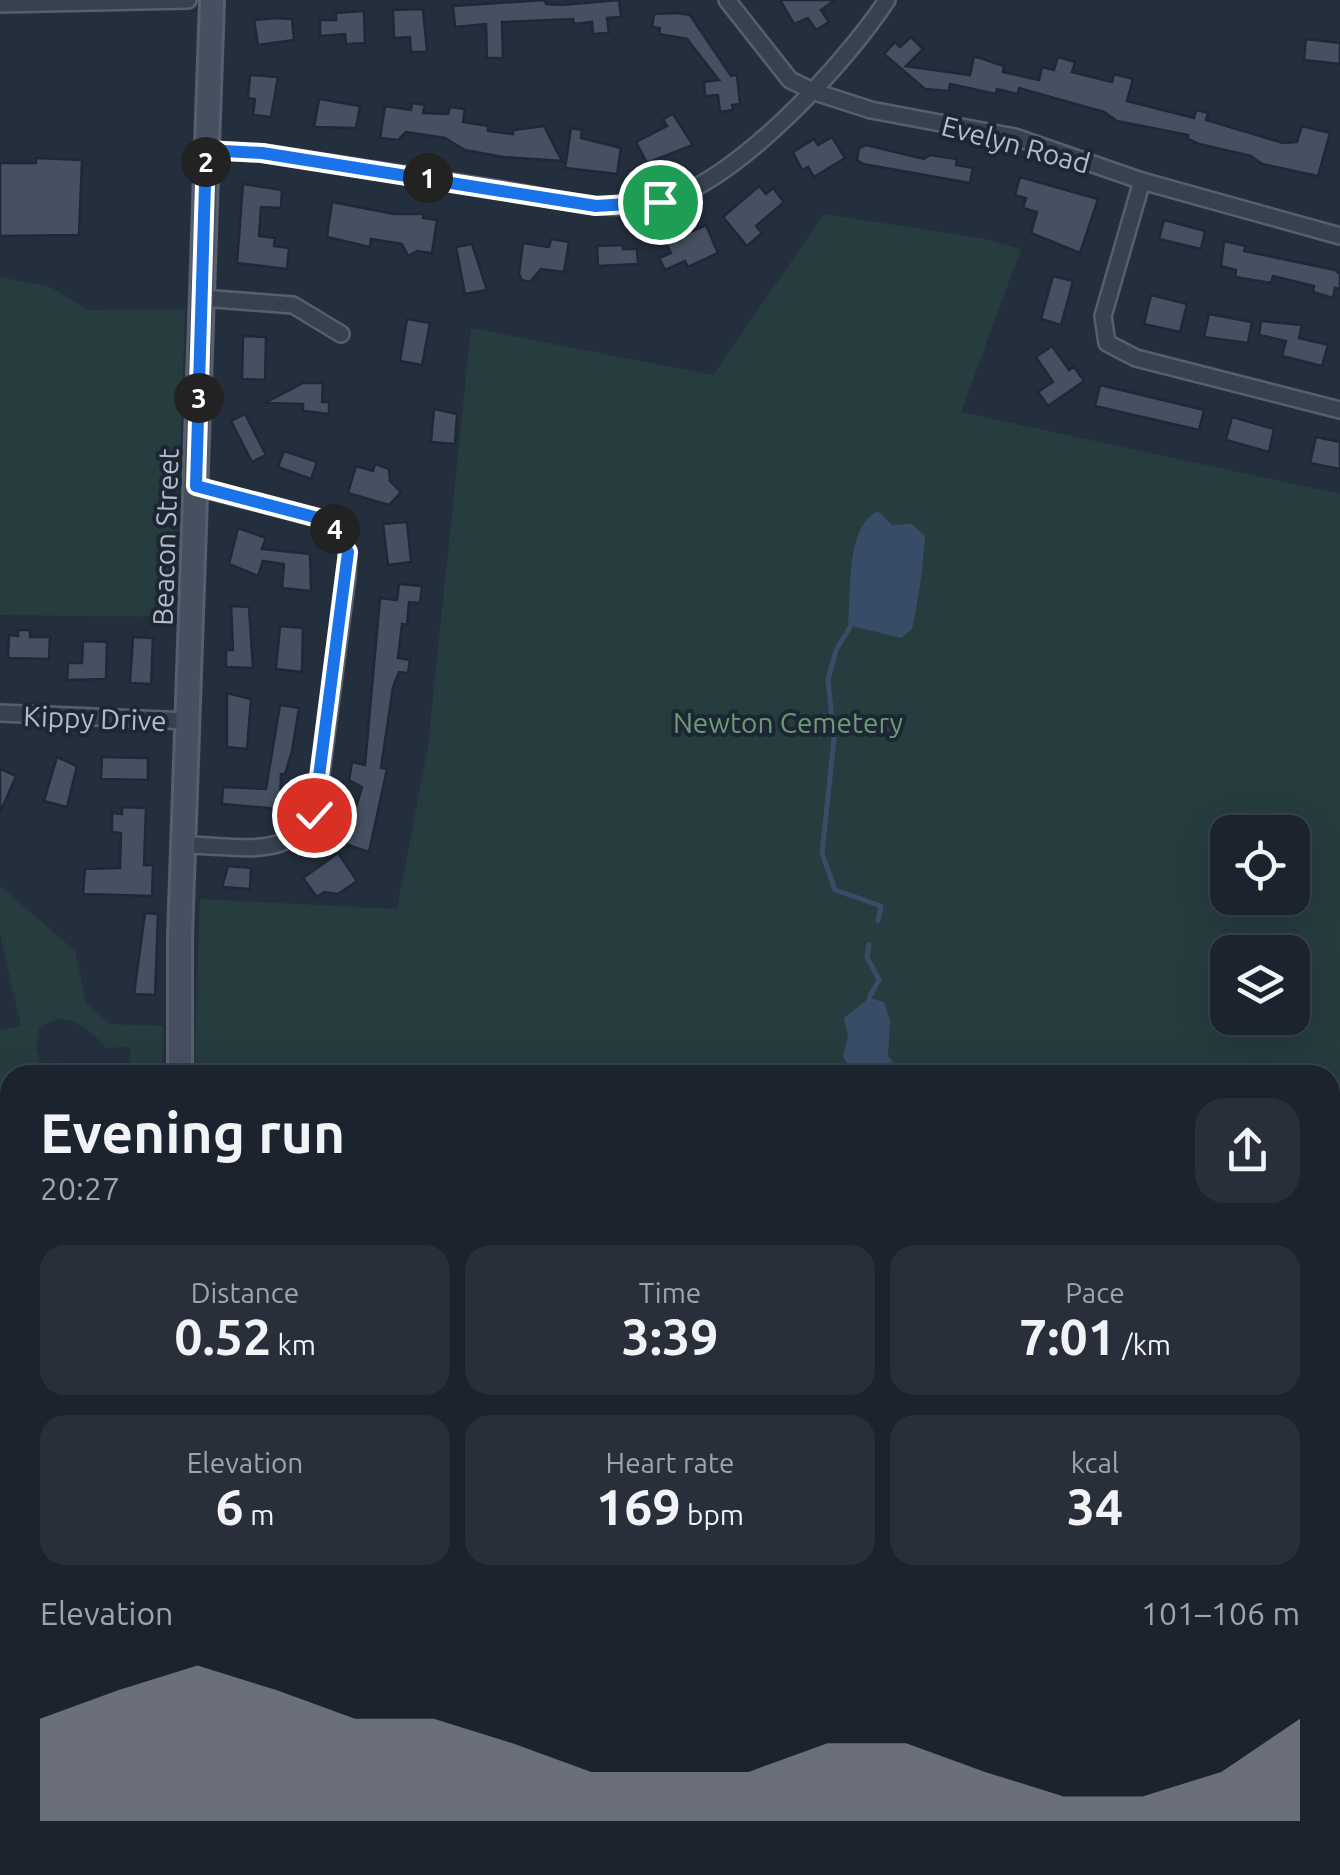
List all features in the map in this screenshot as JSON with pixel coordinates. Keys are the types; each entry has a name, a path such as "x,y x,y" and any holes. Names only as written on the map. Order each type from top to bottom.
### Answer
{"main road":[{"name":"Beacon Street","path":"180,1065 183,845 212,0"}],"street":[{"path":"0,4 188,0"},
{"name":"Evelyn Road","path":"727,0 790,80 815,92 871,110 1015,137 1142,181 1340,236"},
{"path":"206,150 262,153 596,206 628,206 691,191 815,92 887,0"},
{"path":"1142,181 1104,316 1107,344 1136,358 1340,410"},
{"path":"202,298 293,305 342,334"},
{"path":"183,845 273,846 291,842 306,830 318,796 348,576 348,552 332,526 322,519 196,486"},
{"name":"Kippy Drive","path":"0,714 189,721"}],"green space":[{"name":"Newton Cemetery","path":"824,214 980,238 1021,249 961,412 1340,494 1340,1065 194,1065 200,899 397,909 428,746 471,328 713,375"},
{"path":"0,277 50,287 89,310 185,309 175,617 0,615"},
{"path":"0,886 75,951 86,1003 110,1024 163,1026 162,1065 130,1065 130,1047 106,1048 76,1022 58,1020 39,1028 36,1049 42,1065 0,1065 0,1031 21,1026 0,934"}],"water":[{"path":"878,511 892,525 912,524 925,536 912,629 901,638 848,625 855,545 867,519"},
{"path":"869,998 884,1002 890,1020 888,1056 896,1065 848,1065 843,1057 848,1035 844,1018"}],"building":[{"path":"545,0 546,4 562,5 619,0 621,17 607,18 609,33 593,34 592,22 574,24 573,19 502,22 503,58 487,58 486,24 455,27 453,6"},
{"path":"780,0 835,0 821,10 829,22 816,30 808,18 794,24"},
{"path":"423,9 427,52 411,52 410,37 394,38 393,10"},
{"path":"364,11 365,43 346,44 345,34 320,36 320,20 336,20 336,13"},
{"path":"654,14 690,15 731,76 737,75 740,104 732,105 733,110 720,112 718,95 705,96 704,82 719,80 687,39 659,34 660,28 652,27"},
{"path":"292,19 294,40 258,45 254,20"},
{"path":"911,37 923,49 906,66 970,75 974,56 1004,66 1003,72 1039,80 1042,67 1054,70 1058,57 1075,62 1072,72 1112,82 1114,74 1133,79 1127,101 1194,118 1196,110 1208,113 1206,120 1283,143 1297,142 1302,126 1330,133 1318,176 1262,164 1251,156 1199,144 1188,139 1188,135 1117,121 1104,112 1019,88 1018,94 997,89 996,94 950,84 949,91 925,89 884,54 895,42 900,47"},
{"path":"1306,39 1340,43 1340,64 1304,60"},
{"path":"250,75 278,77 271,117 253,115 255,99 248,98"},
{"path":"319,99 360,106 356,128 314,127"},
{"path":"412,103 425,105 423,113 448,114 450,107 465,109 463,122 488,126 488,131 513,134 513,130 544,126 562,161 465,150 445,138 406,132 398,140 380,138 385,106 411,110"},
{"path":"673,114 693,145 647,163 636,142 667,126 663,119"},
{"path":"571,128 582,130 581,138 621,148 617,174 565,168"},
{"path":"832,137 845,158 814,177 808,167 802,170 793,152 814,139 818,145"},
{"path":"866,145 924,159 930,155 957,159 956,165 973,168 970,183 863,164 857,160 859,148"},
{"path":"36,158 82,160 79,235 0,236 0,163 36,163"},
{"path":"1020,177 1098,199 1080,253 1031,233 1037,212 1023,208 1026,198 1015,195"},
{"path":"243,184 282,190 281,208 261,207 259,236 275,238 274,246 289,248 287,269 237,263"},
{"path":"759,186 766,194 773,188 784,202 756,226 762,233 747,246 723,217"},
{"path":"332,202 394,214 424,214 423,218 437,220 432,253 417,251 408,256 402,244 371,239 370,247 327,237"},
{"path":"1164,220 1205,231 1201,249 1159,239"},
{"path":"706,225 718,253 688,267 685,261 665,270 659,258 671,253 666,243"},
{"path":"551,239 569,242 564,272 541,269 530,282 522,280 519,274 523,243 549,247"},
{"path":"1224,241 1246,246 1244,251 1335,270 1340,274 1340,289 1335,288 1333,298 1313,292 1314,286 1273,276 1271,283 1235,277 1236,270 1221,266"},
{"path":"472,244 487,290 465,294 456,247"},
{"path":"623,245 623,249 637,249 638,264 598,266 597,246"},
{"path":"1053,276 1073,281 1061,325 1041,319"},
{"path":"1151,295 1187,304 1180,332 1144,324"},
{"path":"1209,314 1252,322 1248,343 1204,337"},
{"path":"407,319 430,323 422,365 400,361"},
{"path":"1261,321 1302,325 1299,338 1328,345 1322,366 1282,356 1286,341 1259,335"},
{"path":"243,336 266,337 265,380 242,379"},
{"path":"1052,346 1069,370 1074,367 1084,381 1048,406 1038,392 1053,382 1036,357"},
{"path":"303,383 323,383 322,402 329,402 329,414 303,411 303,404 265,403"},
{"path":"1100,385 1204,410 1199,430 1095,406"},
{"path":"434,409 457,414 455,444 431,442"},
{"path":"245,414 266,455 252,462 231,421"},
{"path":"1232,417 1274,429 1269,452 1226,440"},
{"path":"1316,437 1340,442 1340,469 1310,463"},
{"path":"284,451 317,462 311,479 278,467"},
{"path":"375,464 389,469 390,481 401,492 389,505 348,493 356,466 373,471"},
{"path":"407,522 411,562 388,565 383,524"},
{"path":"238,528 266,538 262,549 310,554 311,591 282,588 284,564 263,561 258,576 229,564"},
{"path":"399,584 422,586 420,603 409,602 407,625 402,624 398,658 410,660 408,673 399,672 393,687 381,768 387,769 369,852 345,844 362,787 349,780 352,762 365,765 380,598 397,600"},
{"path":"231,606 249,607 253,668 226,667 226,650 233,650"},
{"path":"280,626 303,628 302,672 276,669"},
{"path":"18,630 30,630 30,637 50,637 49,659 8,658 9,635 18,636"},
{"path":"133,637 153,638 151,684 130,683"},
{"path":"83,641 107,642 106,679 67,680 68,663 82,663"},
{"path":"227,693 251,699 247,749 227,747"},
{"path":"280,705 299,708 292,751 285,774 281,774 280,809 222,804 223,787 266,789"},
{"path":"57,757 77,766 67,807 44,801"},
{"path":"102,757 148,758 148,780 101,779"},
{"path":"0,769 16,776 0,813"},
{"path":"122,807 146,808 144,865 153,865 152,896 83,894 85,869 120,868 121,833 112,832 112,813 122,814"},
{"path":"338,853 357,881 338,894 324,892 317,897 303,878"},
{"path":"228,866 251,868 250,889 222,887"},
{"path":"145,913 158,914 155,995 134,994"}],"waterway":[{"path":"850,627 836,650 828,680 834,740 822,853 835,890 881,906 878,921"},
{"path":"869,945 867,957 879,980 869,998"}],"route":[{"path":"314,815 348,576 348,552 340,536 322,519 196,486 206,150 262,153 596,206 660,202"}]}
